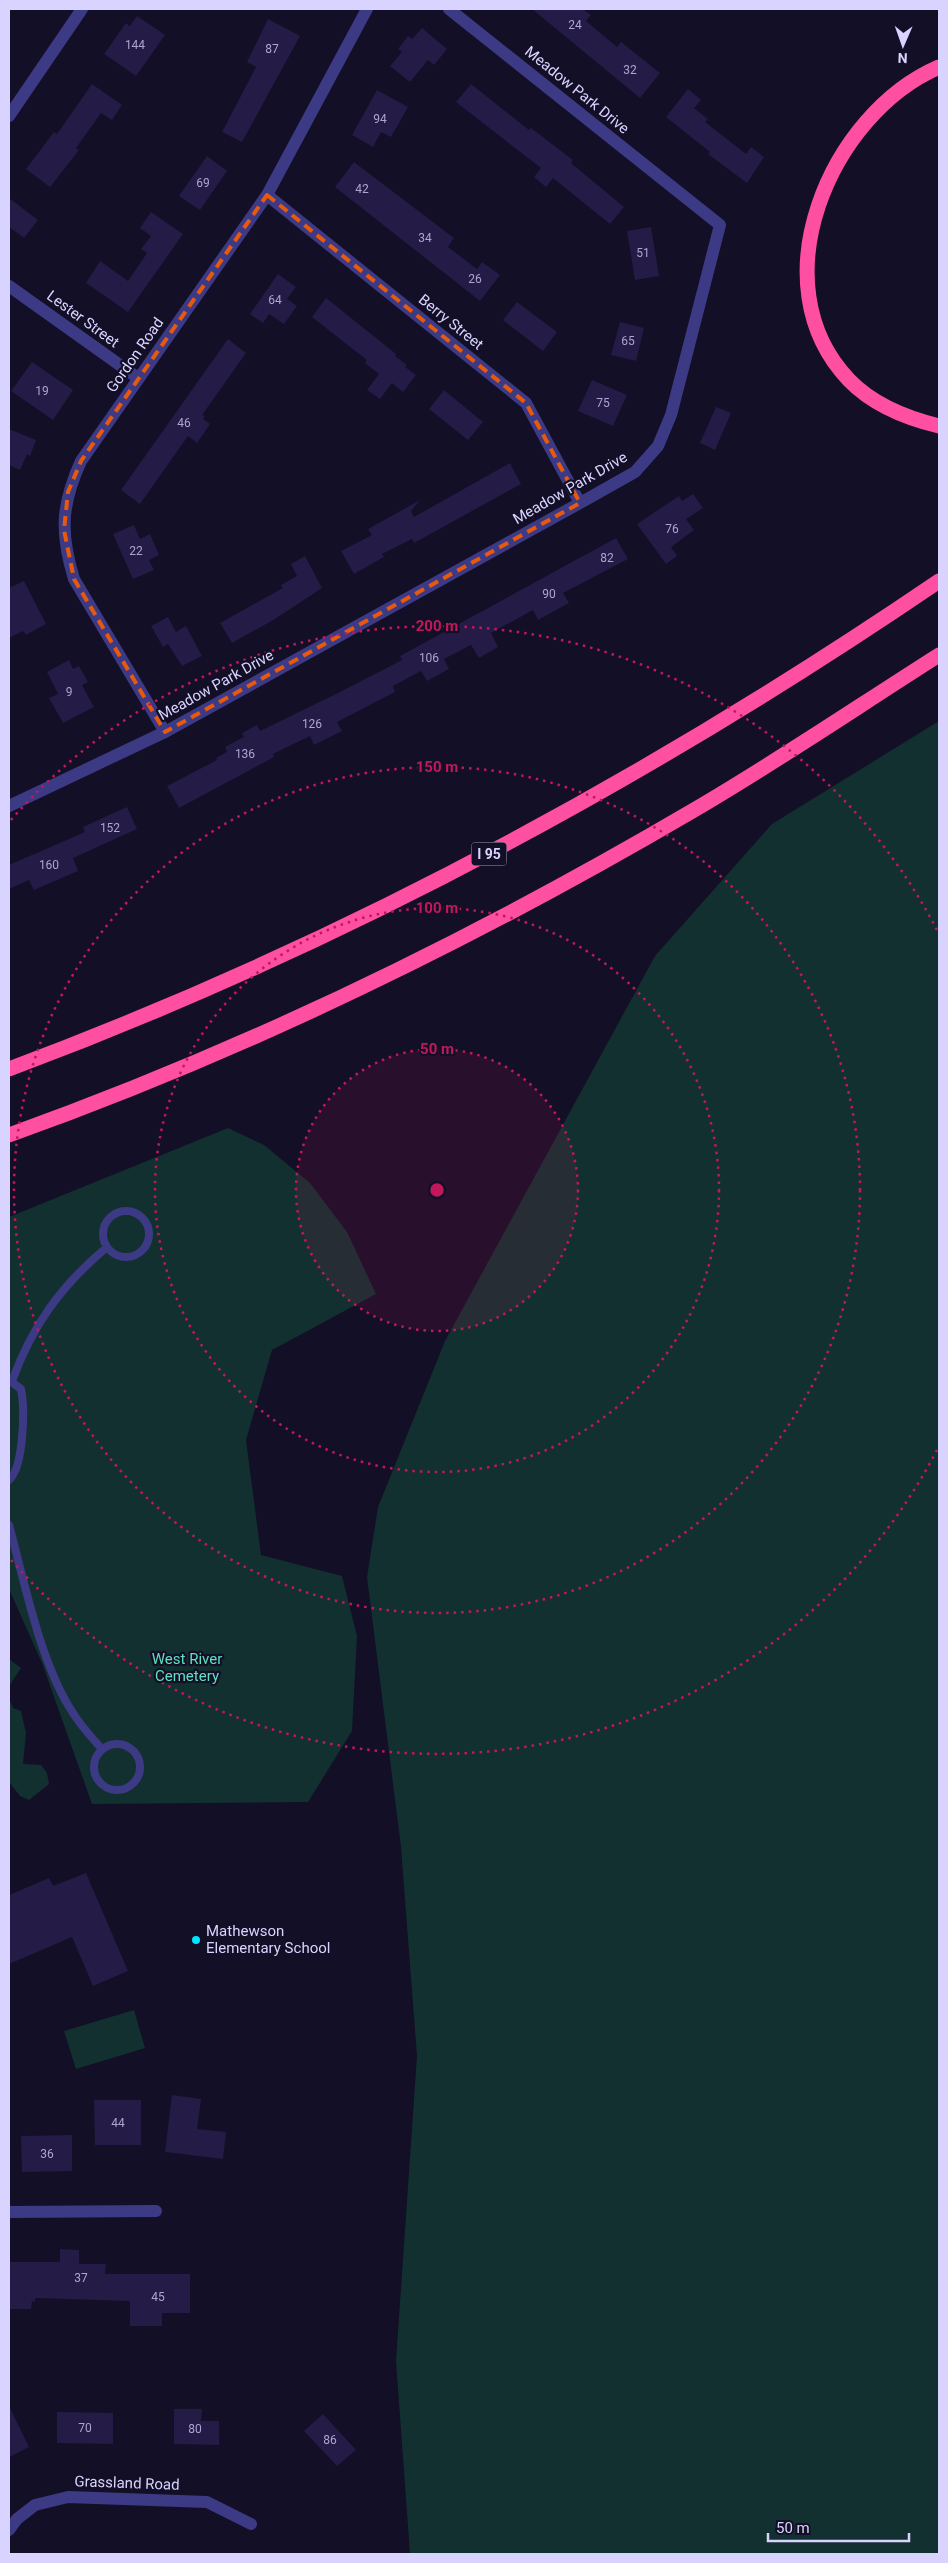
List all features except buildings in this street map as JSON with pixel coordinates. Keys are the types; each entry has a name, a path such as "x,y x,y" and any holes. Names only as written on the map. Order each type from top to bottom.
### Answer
{"highway":[{"path":"939,67 910,81 893,94 862,124 848,142 827,181 819,202 808,262 808,284 817,326 825,347 837,365 860,389 882,404 918,420 939,426"},
{"name":"I 95","path":"9,1069 150,1013 278,958 404,898 508,844 649,766 752,704 939,581"},
{"path":"9,1135 206,1057 332,1000 455,941 694,810 810,739 939,655"}],"street":[{"path":"9,116 82,9"},
{"name":"Gordon Road","path":"164,732 74,580 67,554 64,530 64,511 68,492 81,460 267,195 367,9"},
{"name":"Meadow Park Drive","path":"9,806 164,732 580,503 635,472 658,446 671,415 720,225 449,9"},
{"name":"Berry Street","path":"267,195 526,403 580,503"},
{"name":"Lester Street","path":"9,286 138,378"},
{"path":"9,2212 156,2212"},
{"name":"Grassland Road","path":"9,2530 18,2519 36,2505 68,2496 207,2502 251,2524"}],"lane":[{"path":"129,1211 136,1213 147,1223 149,1230 147,1244 135,1255 120,1256 107,1247 103,1232 104,1224 115,1214 129,1211"},
{"path":"9,1480 13,1476 19,1461 24,1402 21,1389 11,1380 29,1339 48,1308 67,1283 107,1247"},
{"path":"9,1524 48,1659 72,1712 102,1749"},
{"path":"116,1743 131,1748 140,1760 140,1768 135,1782 122,1790 107,1788 101,1784 96,1778 94,1762 102,1749 116,1743"}],"highlighted area":[{"path":"267,195 526,403 580,503 165,732 74,579 64,530 68,492 81,461"}],"green space":[{"path":"939,721 939,2554 410,2554 396,2361 417,2056 401,1847 367,1577 378,1507 445,1341 655,956 772,824"},
{"name":"West River Cemetery","path":"228,1128 264,1145 310,1183 347,1232 376,1294 272,1350 246,1440 261,1555 342,1576 357,1636 352,1731 308,1802 92,1804 42,1663 9,1589 9,1217"},
{"path":"9,1659 21,1668 9,1686"},
{"path":"9,1698 13,1708 21,1711 26,1733 23,1764 41,1765 47,1773 49,1784 29,1800 20,1796 9,1782"},
{"path":"134,2010 145,2048 76,2069 64,2031"}],"place":[{"name":"Mathewson Elementary School","path":"196,1940"}]}
